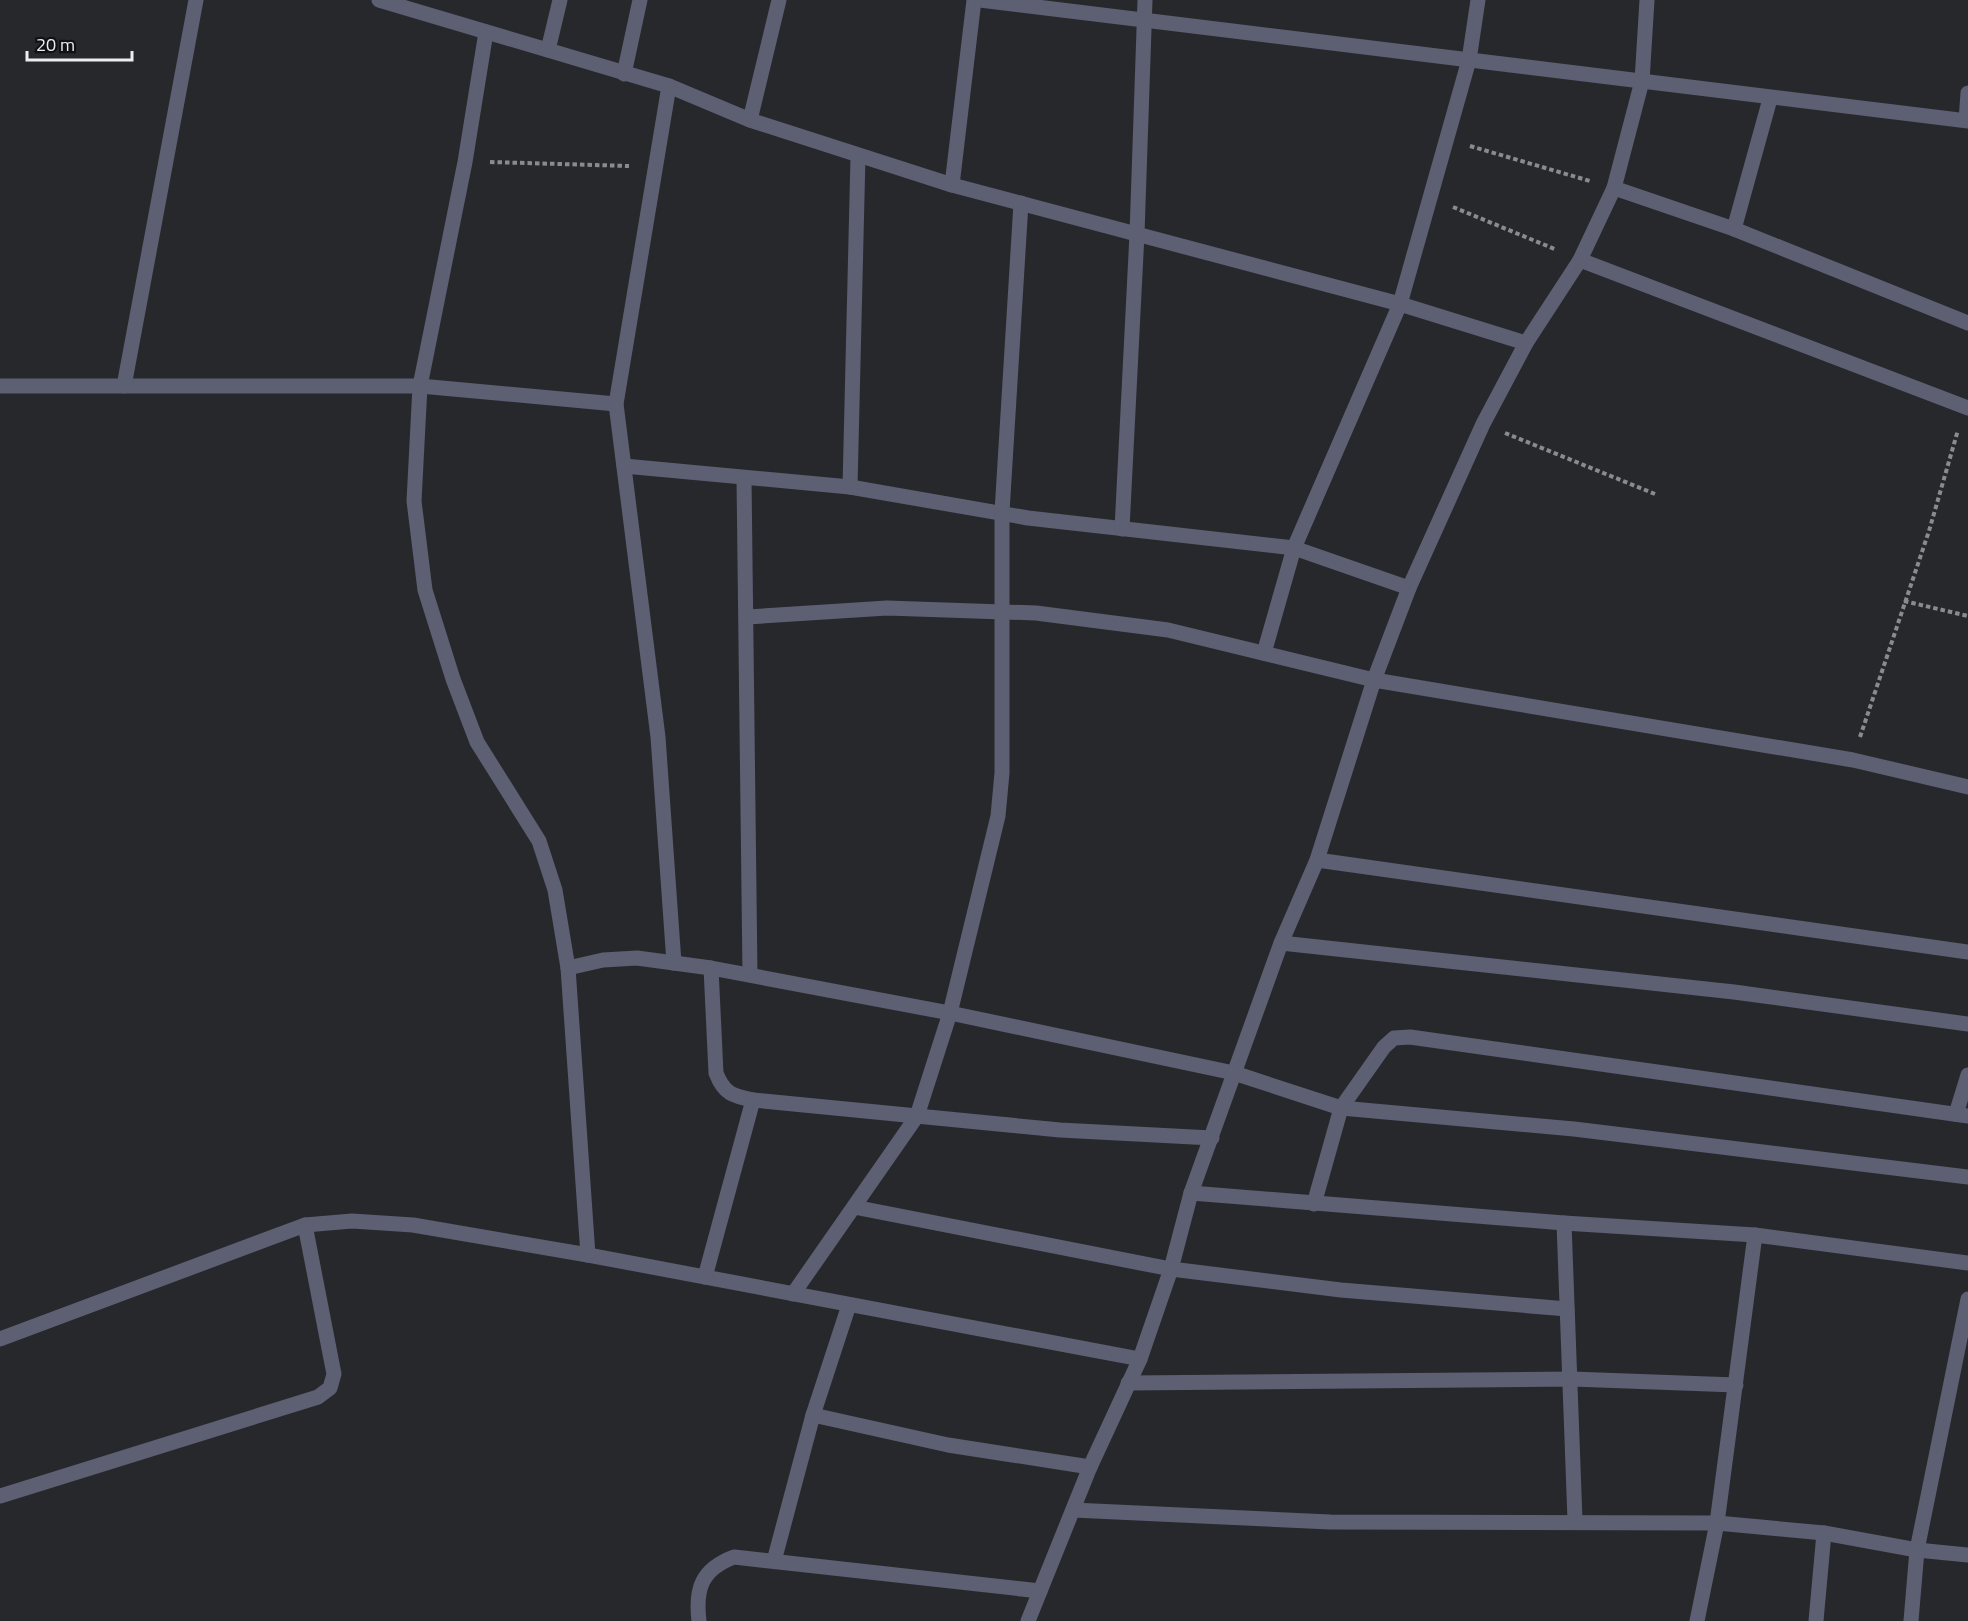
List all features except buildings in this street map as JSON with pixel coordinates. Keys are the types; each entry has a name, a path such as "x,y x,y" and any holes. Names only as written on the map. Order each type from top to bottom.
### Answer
{"street":[{"path":"124,386 196,0"},
{"path":"379,0 669,86 750,120 952,185 1400,304 1526,343"},
{"path":"548,50 560,0"},
{"path":"624,74 640,0"},
{"path":"750,120 779,0"},
{"path":"952,185 974,0"},
{"path":"980,0 1642,81 1770,99 1967,121 1968,93"},
{"path":"1122,529 1137,234 1145,0"},
{"path":"1264,654 1294,548 1400,304 1469,60 1478,0"},
{"path":"1028,1621 1090,1467 1140,1359 1171,1269 1191,1193 1281,943 1317,860 1374,680 1409,588 1482,424 1526,343 1580,260 1614,188 1642,81 1647,0"},
{"path":"486,32 465,162 420,386 414,501 425,590 453,679 477,742 539,841 555,890 568,968 588,1255"},
{"path":"669,86 616,404 657,727 674,963"},
{"path":"1734,229 1770,99"},
{"path":"850,487 858,156"},
{"path":"1614,188 1734,229 1967,320"},
{"path":"793,1294 917,1116 950,1013 998,816 1002,773 1002,512 1021,203"},
{"path":"1580,260 1966,408"},
{"path":"0,386 420,386 616,404"},
{"path":"624,466 850,487 1028,518 1294,548 1409,588"},
{"path":"744,478 750,975"},
{"path":"747,617 887,608 1036,613 1168,630 1374,680 1853,760 1968,787"},
{"path":"1317,860 1968,952"},
{"path":"1281,943 1734,992 1968,1024"},
{"path":"568,968 603,960 636,958 750,975 950,1013 1234,1073 1341,1108 1574,1129 1968,1177"},
{"path":"711,968 716,1073 721,1087 730,1095 753,1100 1060,1130 1212,1138"},
{"path":"1314,1204 1341,1108 1384,1047 1394,1038 1410,1037 1962,1115 1968,1075"},
{"path":"705,1277 753,1100"},
{"path":"1191,1193 1564,1223 1755,1235 1968,1263"},
{"path":"854,1207 1171,1269 1341,1290 1567,1309"},
{"path":"0,1339 304,1226 352,1221 412,1225 588,1255 1140,1359"},
{"path":"1564,1223 1572,1379 1575,1520"},
{"path":"0,1496 318,1397 330,1388 334,1374 304,1226"},
{"path":"1697,1621 1717,1523 1755,1235"},
{"path":"1911,1621 1917,1550 1968,1299"},
{"path":"774,1561 813,1414 849,1305"},
{"path":"1128,1383 1572,1379 1736,1385"},
{"path":"813,1414 948,1445 1090,1467"},
{"path":"1072,1510 1330,1522 1575,1520 1717,1523 1824,1533 1917,1550 1968,1555"},
{"path":"1816,1621 1824,1533"},
{"path":"699,1621 700,1586 715,1564 734,1557 1040,1591"}],"path":[{"path":"1446,139 1614,188"},
{"path":"465,162 654,167"},
{"path":"1430,197 1580,260"},
{"path":"1853,760 1929,531 1966,408"},
{"path":"1482,424 1655,494"},
{"path":"1904,601 1968,616"}]}
